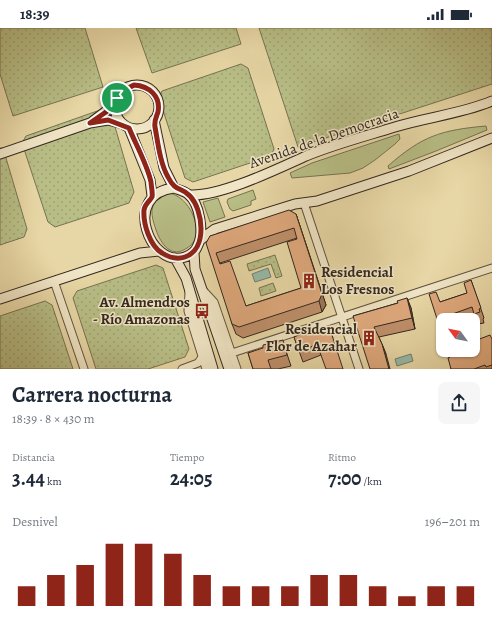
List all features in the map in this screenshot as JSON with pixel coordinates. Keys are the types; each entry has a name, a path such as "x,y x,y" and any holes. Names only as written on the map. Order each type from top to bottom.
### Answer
{"street":[{"path":"90,123 106,112 121,92 134,85 148,89 154,94 158,106 154,120 164,168 174,188"},
{"path":"117,98 116,112 126,126 150,180 152,196"},
{"name":"Avenida de la Democracia","path":"189,195 208,193 283,168 307,156 398,126 492,101"},
{"path":"0,154 90,123 108,120 126,126 143,128 154,120"},
{"path":"200,240 215,229 304,203 317,201 409,171 492,138"},
{"path":"159,251 151,239 145,220 144,209 152,196 163,189 174,188 189,195 196,206 202,230 200,240 194,252 194,269 229,369"},
{"path":"304,203 359,369"},
{"path":"0,299 140,253 159,251 175,258 188,256 194,252"},
{"path":"175,258 186,278 213,369"},
{"path":"232,353 492,268"},
{"path":"54,282 84,369"},
{"path":"202,289 214,302 237,369"},
{"path":"189,292 188,311 206,369"},
{"path":"182,369 198,363 202,357"}],"green space":[{"path":"0,28 85,28 103,87 13,116 0,74"},
{"path":"136,28 236,28 241,44 152,73"},
{"path":"259,28 492,28 492,84 298,147"},
{"path":"241,64 248,68 274,149 271,156 193,182 185,178 159,98 162,91"},
{"path":"103,109 111,113 134,192 129,203 55,227 48,222 22,143 26,136"},
{"path":"486,126 487,130 389,169 388,166 400,156 422,141 433,136 456,130"},
{"path":"399,134 400,139 375,160 363,168 350,173 292,178 290,173 312,163"},
{"path":"0,148 3,148 27,229 24,237 0,245"},
{"path":"253,190 256,199 251,201 251,205 233,211 230,209 227,202 228,199"},
{"path":"169,193 175,195 186,203 193,216 196,229 196,236 193,243 181,251 176,252 171,251 164,245 156,230 152,213 152,208 157,200"},
{"path":"218,198 225,217 210,222 203,202"},
{"path":"275,255 282,276 276,278 271,264 249,271 247,264"},
{"path":"156,265 163,268 189,349 185,357 148,369 96,369 73,298 77,291"},
{"path":"273,283 276,291 261,296 259,288"},
{"path":"45,301 52,305 73,369 0,369 0,316"}],"shaded area":[{"path":"268,268 271,277 255,282 252,274"},
{"path":"411,354 413,361 397,366 395,359"}],"building":[{"path":"289,210 296,214 322,294 319,301 239,327 232,324 206,243 210,236","holes":["294,228 297,239 287,242 301,288 246,306 230,261 220,264 216,253"]},
{"path":"471,280 481,308 479,309 480,312 474,313 472,307 455,313 436,313 436,316 429,294 436,292 440,302 467,293 464,283"},
{"path":"407,298 412,318 374,327 382,344 389,369 370,369 353,316 398,303 397,301"},
{"path":"329,326 343,369 326,369 317,344 299,352 294,337 313,329 314,331"},
{"path":"490,335 492,339 492,365 486,367 485,365 474,369 451,369 448,358 450,357 480,357 480,339"},
{"path":"283,340 287,355 268,360 271,369 253,369 248,353 263,348 263,345"}],"place":[{"name":"Residencial Los Fresnos","path":"309,281"},
{"name":"Av. Almendros - Río Amazonas","path":"202,311"},
{"name":"Residencial Flor de Azahar","path":"369,338"}],"route":[{"path":"134,85 142,86 148,89 154,94 157,100 158,113 154,120 164,168 174,188 183,191 193,199 202,230 199,245 194,252 188,256 181,258 169,257 159,251 151,239 145,220 144,209 152,196 150,180 129,128 116,121 108,120 90,123 106,112 117,98 121,92 134,85"}]}
